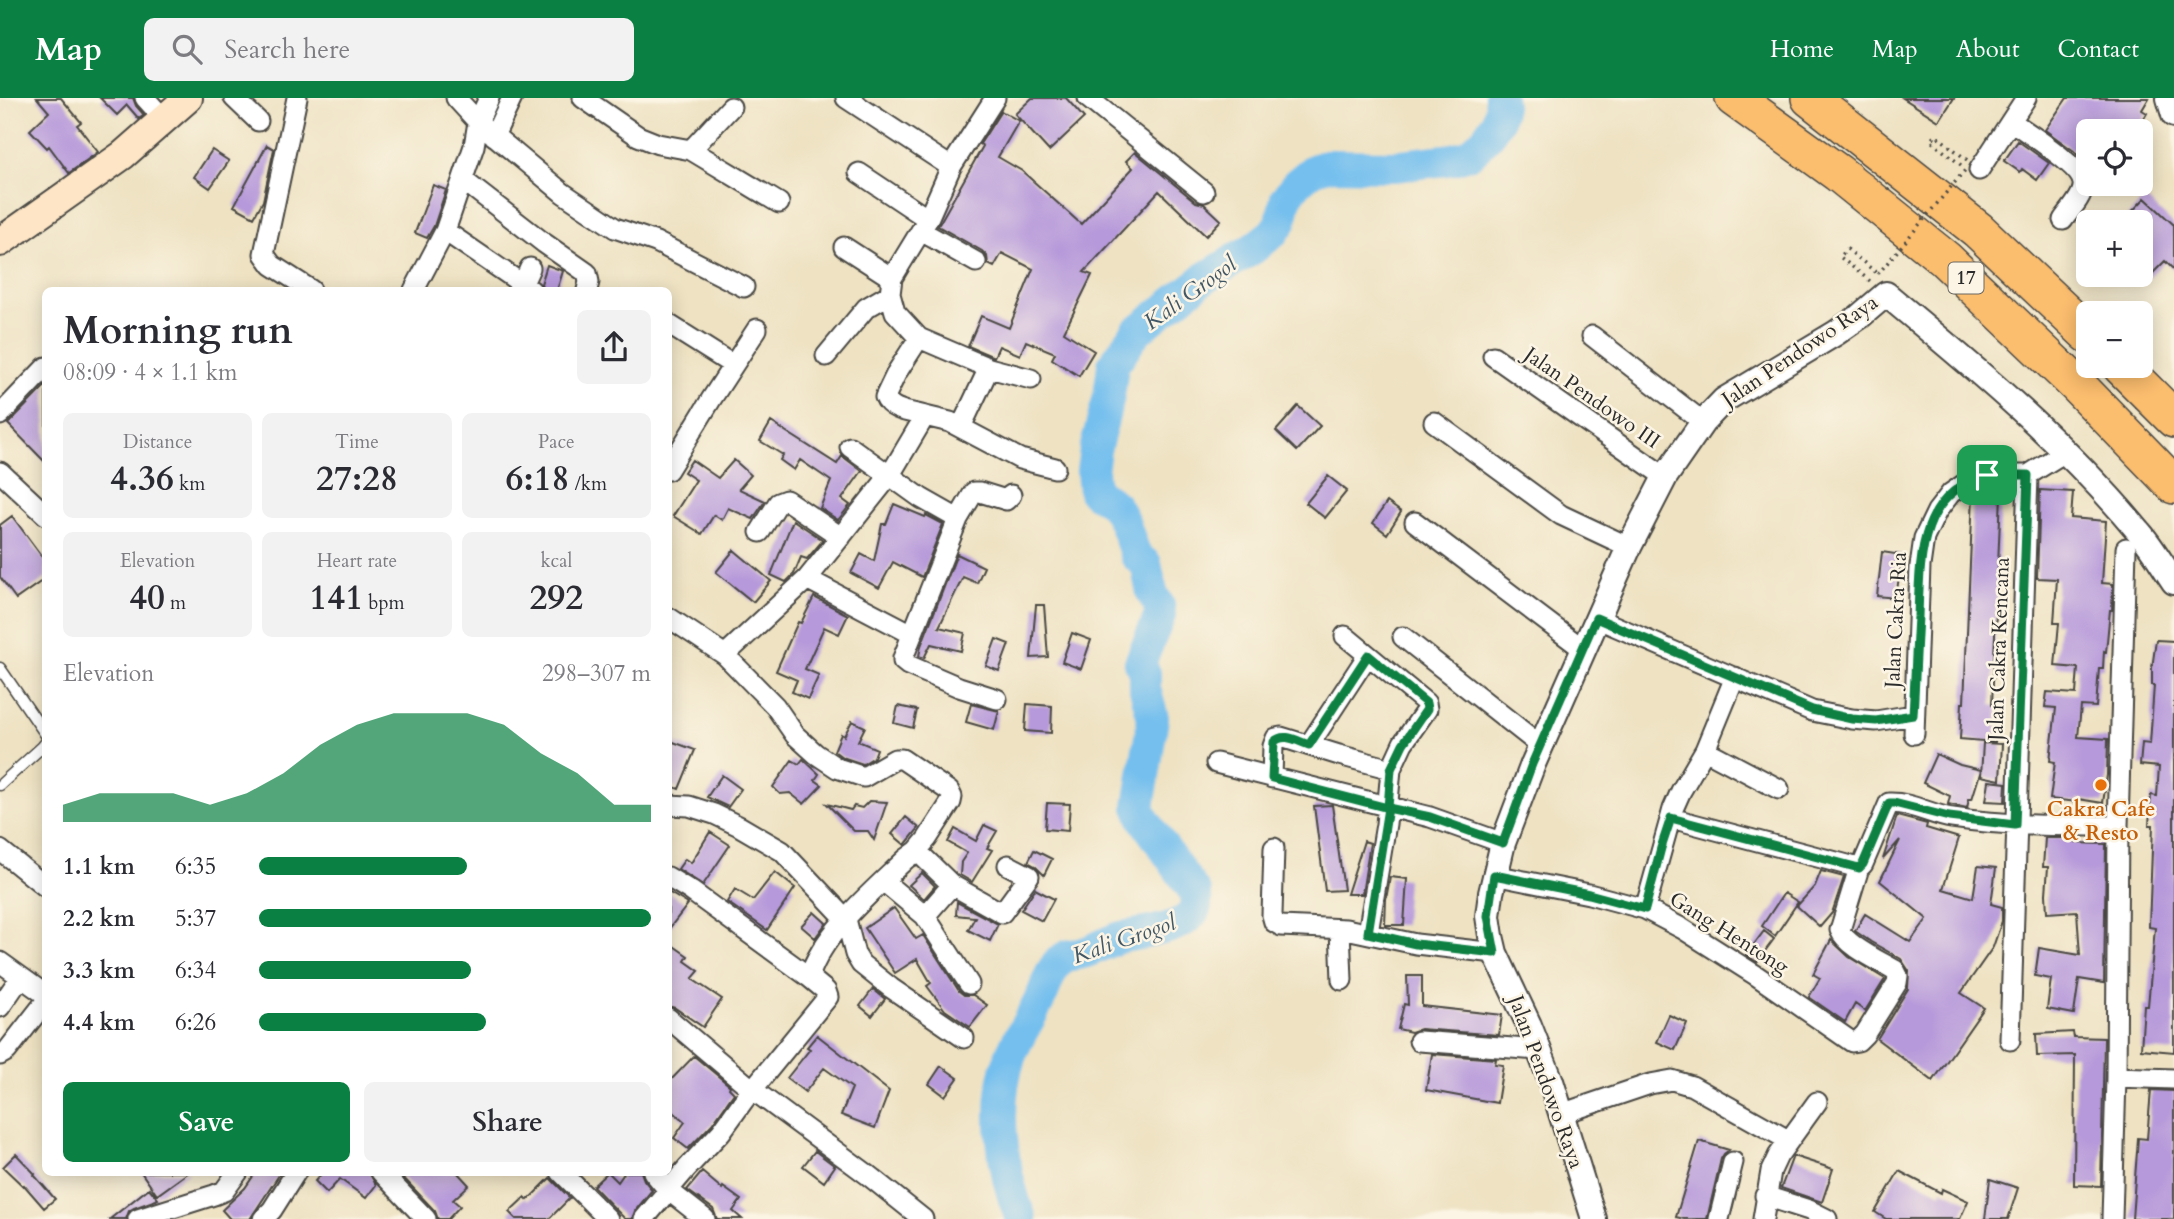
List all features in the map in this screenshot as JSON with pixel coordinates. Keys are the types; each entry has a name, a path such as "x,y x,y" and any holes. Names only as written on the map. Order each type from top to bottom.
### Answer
{"highway":[{"name":"17","path":"1734,98 1838,173 1945,259 2078,386 2174,485"},
{"name":"17","path":"1810,98 1978,230 2076,323"},
{"path":"2133,378 2174,419"}],"main road":[{"path":"0,242 123,155 188,98"}],"street":[{"path":"145,98 164,119"},
{"path":"234,98 258,121"},
{"path":"297,98 264,254 272,265 307,287"},
{"path":"456,98 478,122 563,193 615,228 656,242 744,287"},
{"path":"416,287 444,231 474,146 478,122 489,98"},
{"path":"494,136 512,98"},
{"path":"583,98 638,136 658,144 691,150 779,203"},
{"path":"846,98 951,167"},
{"path":"826,356 866,309 891,286 951,167 995,98"},
{"path":"1087,98 1204,192"},
{"path":"1979,170 2026,98"},
{"path":"2168,98 2174,115"},
{"path":"691,150 731,107"},
{"path":"2011,121 2074,167 2082,179 2083,190 2063,220"},
{"path":"859,173 976,262"},
{"path":"463,180 544,243 587,272 588,287"},
{"path":"444,231 526,283"},
{"path":"844,247 891,286 895,312 919,338 989,368 1031,379"},
{"path":"1886,293 2001,390 2065,452 2140,534 2174,582"},
{"name":"Jalan Pendowo Raya","path":"1599,1218 1539,1050 1495,953 1488,916 1494,875 1503,843 1541,746 1629,547 1665,477 1703,422 1724,400 1836,333 1886,293"},
{"path":"672,327 733,365"},
{"path":"672,464 757,329"},
{"path":"1592,336 1703,422"},
{"path":"919,338 887,390 886,401 892,407 950,422 1020,459 1055,468"},
{"name":"Jalan Pendowo III","path":"1493,356 1665,477"},
{"path":"961,427 989,368"},
{"path":"0,415 42,371"},
{"path":"725,656 807,579 890,475 925,416"},
{"path":"1434,422 1561,515 1629,547"},
{"path":"850,447 921,498 958,519"},
{"path":"2028,475 2065,452"},
{"path":"0,472 42,511"},
{"name":"Jalan Cakra Ria","path":"1735,677 1800,706 1852,719 1914,724 1920,566 1924,538 1937,511 1951,493 1970,480 1987,475 2028,475"},
{"name":"Jalan Cakra Kencana","path":"2010,1040 2028,475"},
{"path":"998,699 959,687 906,663 903,658 958,519 974,492 1006,500 1011,495"},
{"path":"760,532 778,503 786,500 841,537"},
{"path":"1415,522 1583,649"},
{"path":"2112,1219 2118,826 2126,548"},
{"path":"807,579 912,634"},
{"path":"1596,618 1735,677 1705,750 1681,790 1661,848 1645,909"},
{"path":"672,620 725,656 775,706 795,735 837,768 864,777 895,759 902,759 949,791 952,797 917,850 846,919 823,949 809,976"},
{"path":"1345,636 1426,703 1427,709 1403,744 1391,769 1388,808 1368,933"},
{"path":"1403,637 1541,746"},
{"path":"1309,745 1368,655"},
{"path":"1272,778 1273,746 1276,738 1286,737 1391,769"},
{"path":"1705,750 1779,789"},
{"path":"1216,763 1430,817 1503,843"},
{"path":"1671,818 1859,868 1889,803 1949,817 2015,825 2118,826"},
{"path":"672,805 689,806 714,814 739,825 782,851 846,919 855,954 861,964 964,1038"},
{"path":"1275,848 1272,915 1274,922 1281,926 1340,929 1416,944 1495,953"},
{"path":"0,850 42,884"},
{"path":"917,850 952,885 1003,914 1030,876 1008,864"},
{"name":"Gang Hentong","path":"1494,875 1589,894 1645,909 1683,929 1757,976 1845,1039 1858,1041 1897,983 1898,976 1895,970 1853,944 1840,930 1859,868"},
{"path":"651,1217 668,1190 721,1132 826,1001 828,994 809,976 672,879"},
{"path":"883,881 925,916 969,984"},
{"path":"925,916 952,885"},
{"path":"1340,929 1342,980"},
{"path":"0,962 42,995"},
{"path":"0,1006 20,978"},
{"path":"0,1055 19,1038 42,1004"},
{"path":"672,1021 753,1090 923,1219"},
{"path":"1419,1041 1539,1050"},
{"path":"2116,1077 2174,1079"},
{"path":"1561,1114 1650,1084 1672,1080 1692,1086 1788,1140"},
{"path":"1763,1219 1771,1171 1788,1140 1817,1102"},
{"path":"1719,1219 1733,1162"},
{"path":"138,1219 224,1191 235,1176"},
{"path":"263,1219 272,1210 293,1176"},
{"path":"385,1176 426,1219"},
{"path":"565,1176 608,1219"},
{"path":"656,1176 668,1190 705,1219"},
{"path":"1765,1196 1809,1210 1827,1219"}],"lane":[{"path":"0,668 42,729"},
{"path":"0,785 42,748"}],"path":[{"path":"1886,293 1840,257 1847,249 1878,274 1966,169 1931,141 1936,135 1979,170"}],"building":[{"path":"37,98 61,98 81,122 77,125 98,152 69,173 49,146 47,148 30,130 49,112"},
{"path":"100,98 133,98 144,115 139,119 127,105 117,115"},
{"path":"1032,98 1066,98 1084,118 1049,151 1015,114"},
{"path":"1903,98 1954,98 1939,121"},
{"path":"2067,98 2149,98 2142,110 2147,113 2144,119 2076,119 2076,153 2045,130"},
{"path":"1001,111 1019,121 998,157 1022,171 1081,224 1133,168 1126,161 1135,152 1221,220 1206,236 1159,191 1084,272 1092,275 1064,332 1094,351 1079,376 1052,359 1055,353 1026,341 1020,355 999,346 994,357 968,346 981,316 1009,328 1033,269 1002,253 994,267 988,264 987,256 982,251 938,226 983,146 980,144"},
{"path":"2018,141 2049,163 2037,180 2004,161"},
{"path":"267,145 274,149 263,201 254,217 234,206"},
{"path":"212,150 229,161 210,188 194,177"},
{"path":"433,185 446,190 427,238 415,233"},
{"path":"2145,198 2174,225 2174,270 2165,261 2153,273 2153,210 2134,210"},
{"path":"547,265 563,271 558,287 542,287"},
{"path":"42,389 42,459 8,424"},
{"path":"1298,406 1320,426 1297,451 1276,431"},
{"path":"771,422 837,464 842,456 862,471 842,499 850,505 838,520 820,508 831,481 800,460 794,470 780,460 783,455 760,441"},
{"path":"692,460 718,478 734,460 751,475 739,489 765,501 753,519 728,508 722,520 714,515 702,534 673,516 696,480 684,472"},
{"path":"1328,476 1347,491 1325,518 1306,503"},
{"path":"2040,490 2073,492 2071,518 2106,521 2102,583 2113,584 2112,610 2103,668 2099,668 2096,707 2081,706 2078,737 2108,739 2103,803 2078,799 2078,802 2050,799 2055,762 2050,761 2056,708 2045,707 2047,692 2076,694 2078,668 2055,666 2059,623 2054,623 2057,579 2037,578"},
{"path":"1973,494 2001,495 1992,705 1998,706 1995,742 1960,739"},
{"path":"1387,502 1401,512 1387,534 1373,523"},
{"path":"894,504 943,524 922,577 893,562 879,588 851,573 861,554 874,561 882,524 886,524"},
{"path":"12,516 42,557 42,581 16,599 0,577 0,525"},
{"path":"793,520 823,540 807,559 801,557 794,574 786,582 771,575"},
{"path":"734,550 771,581 753,602 716,572"},
{"path":"1882,552 1902,555 1896,598 1877,596"},
{"path":"957,554 984,567 977,583 963,577 939,627 965,633 961,651 931,644 924,658 919,656 921,646"},
{"path":"814,597 848,615 839,634 824,627 805,669 819,675 808,699 792,692 797,680 776,671 798,622 801,623"},
{"path":"1036,605 1044,605 1048,657 1031,658"},
{"path":"1072,633 1091,640 1081,669 1062,662"},
{"path":"996,639 1009,644 999,671 986,666"},
{"path":"2156,640 2174,641 2174,1052 2141,1049 2155,928 2149,927 2153,825 2149,825 2151,795 2157,796 2159,767 2140,765 2142,743 2150,744 2154,685 2152,668"},
{"path":"971,704 999,711 994,730 966,722"},
{"path":"1027,704 1052,706 1051,733 1025,731"},
{"path":"898,706 917,710 913,728 894,723"},
{"path":"852,721 865,727 858,741 877,749 874,757 863,764 842,757 834,751 841,734 844,736"},
{"path":"672,741 695,750 679,789 672,786"},
{"path":"1983,743 2002,744 2000,780 1981,776"},
{"path":"1936,754 1960,765 1981,770 1967,808 1948,804 1950,796 1923,783"},
{"path":"803,759 819,774 815,780 822,785 804,804 790,793 780,794 773,787 792,760 799,764"},
{"path":"722,775 741,789 728,807 707,797"},
{"path":"1989,781 2006,783 2005,802 1986,801"},
{"path":"869,801 887,802 874,840 868,831 854,831 827,804 851,810 854,806 862,808"},
{"path":"1047,803 1070,804 1068,831 1045,829"},
{"path":"1332,805 1344,890 1325,891 1314,806"},
{"path":"1897,816 1927,824 1926,828 1959,838 1943,889 1973,898 1978,866 1996,868 1991,904 2002,907 2002,921 1993,947 1961,993 1984,1008 1933,1081 1877,1039 1908,989 1909,971 1901,959 1855,931 1865,914 1910,942 1927,919 1880,881 1900,840 1883,859"},
{"path":"906,817 919,828 905,845 892,834"},
{"path":"984,825 997,831 987,848 992,850 972,882 960,875 961,862 967,853 948,842 955,829 976,841"},
{"path":"710,832 730,845 703,885 678,869 685,859 691,863"},
{"path":"2045,838 2076,838 2076,843 2106,844 2104,983 2079,979 2074,1014 2047,1009 2051,979 2035,976 2039,948 2080,955 2077,911 2047,913 2048,867 2043,867"},
{"path":"1364,841 1370,843 1362,894 1347,894"},
{"path":"1034,850 1052,859 1044,875 1028,862"},
{"path":"1821,871 1844,877 1832,913 1820,927 1797,906 1815,886"},
{"path":"775,872 795,888 767,930 727,902 735,889 753,900"},
{"path":"922,873 935,886 924,899 909,885"},
{"path":"1390,877 1407,879 1404,925 1385,925"},
{"path":"1035,889 1054,899 1042,921 1021,910"},
{"path":"1784,893 1798,902 1775,936 1762,926"},
{"path":"672,894 688,904 672,925"},
{"path":"957,902 998,924 990,941 968,930 975,917 956,915"},
{"path":"894,908 916,939 923,935 959,991 964,995 973,995 987,1005 970,1027 945,1010 927,986 931,983 917,959 895,973 865,928"},
{"path":"814,912 826,923 815,938 801,926"},
{"path":"1764,931 1774,939 1757,962 1746,955"},
{"path":"1831,940 1849,957 1885,979 1865,1011 1855,1004 1845,1022 1809,997 1820,978 1813,974"},
{"path":"672,945 688,956 685,961 699,971 692,979 722,999 703,1027 672,1007"},
{"path":"1407,976 1422,976 1422,1006 1502,1015 1499,1035 1420,1029 1411,1032 1398,1029 1404,1004 1408,1005"},
{"path":"873,989 885,999 872,1016 860,1006"},
{"path":"1669,1015 1687,1023 1675,1050 1657,1042"},
{"path":"2073,1032 2074,1037 2104,1038 2101,1186 2074,1185 2075,1055 2037,1056 2036,1034"},
{"path":"817,1035 889,1091 875,1128 841,1115 852,1088 824,1068 805,1092 787,1078 810,1049 807,1047"},
{"path":"1432,1054 1496,1059 1495,1064 1503,1065 1497,1103 1426,1090"},
{"path":"694,1056 730,1086 734,1093 712,1124 688,1149 674,1138 685,1122 672,1111 672,1079"},
{"path":"941,1066 958,1078 945,1096 929,1084"},
{"path":"2151,1090 2174,1091 2174,1219 2132,1219 2138,1138 2147,1139"},
{"path":"1699,1141 1729,1150 1721,1159 1707,1219 1684,1219 1676,1217"},
{"path":"815,1151 835,1166 824,1182 803,1166"},
{"path":"16,1154 55,1199 44,1208 24,1185 3,1167"},
{"path":"1793,1156 1833,1169 1822,1202 1781,1188"},
{"path":"1899,1171 1941,1193 1942,1189 1968,1201 1960,1219 1886,1219 1875,1212"},
{"path":"702,1172 722,1189 723,1187 741,1200 733,1211 742,1219 717,1219 713,1209 687,1190"},
{"path":"144,1176 183,1176 157,1195"},
{"path":"253,1176 278,1176 250,1219 230,1219 222,1210"},
{"path":"319,1176 371,1176 376,1185 366,1198 340,1179 327,1193 315,1181"},
{"path":"402,1176 461,1176 469,1185 453,1200 460,1206 448,1219 438,1219 435,1211"},
{"path":"604,1176 612,1176 618,1182 622,1176 642,1176 652,1190 632,1219 625,1219 593,1186"},
{"path":"550,1178 570,1198 549,1219 516,1219 509,1212 525,1197 528,1200"},
{"path":"1990,1179 2018,1188 2008,1219 1985,1219"},
{"path":"149,1188 158,1199 129,1211 126,1219 110,1219"}],"waterway":[{"name":"Kali Grogol","path":"1021,1219 1005,1160 1002,1096 1013,1049 1054,968 1067,956 1088,952 1117,938 1173,926 1190,916 1196,906 1196,894 1145,821 1139,807 1153,718 1145,689 1145,674 1140,663 1160,615 1146,564 1136,556 1116,507 1094,492 1092,471 1095,450 1109,396 1113,365 1137,331 1202,280 1273,233 1281,222 1286,198 1296,184 1313,170 1327,165 1394,166 1454,159 1471,153 1497,122 1500,98"}],"place":[{"name":"Cakra Cafe & Resto","path":"2101,785"}],"route":[{"path":"1987,475 1970,480 1951,493 1937,511 1924,538 1920,566 1913,715 1876,721 1812,710 1596,618 1532,764 1503,843 1430,817 1388,808 1391,769 1403,744 1427,709 1426,703 1368,655 1309,745 1286,737 1276,738 1273,746 1272,778 1388,808 1368,933 1416,944 1495,953 1488,916 1494,875 1589,894 1645,909 1671,818 1852,868 1859,868 1863,864 1889,803 1949,817 2015,825 2028,475 1987,475"}]}
